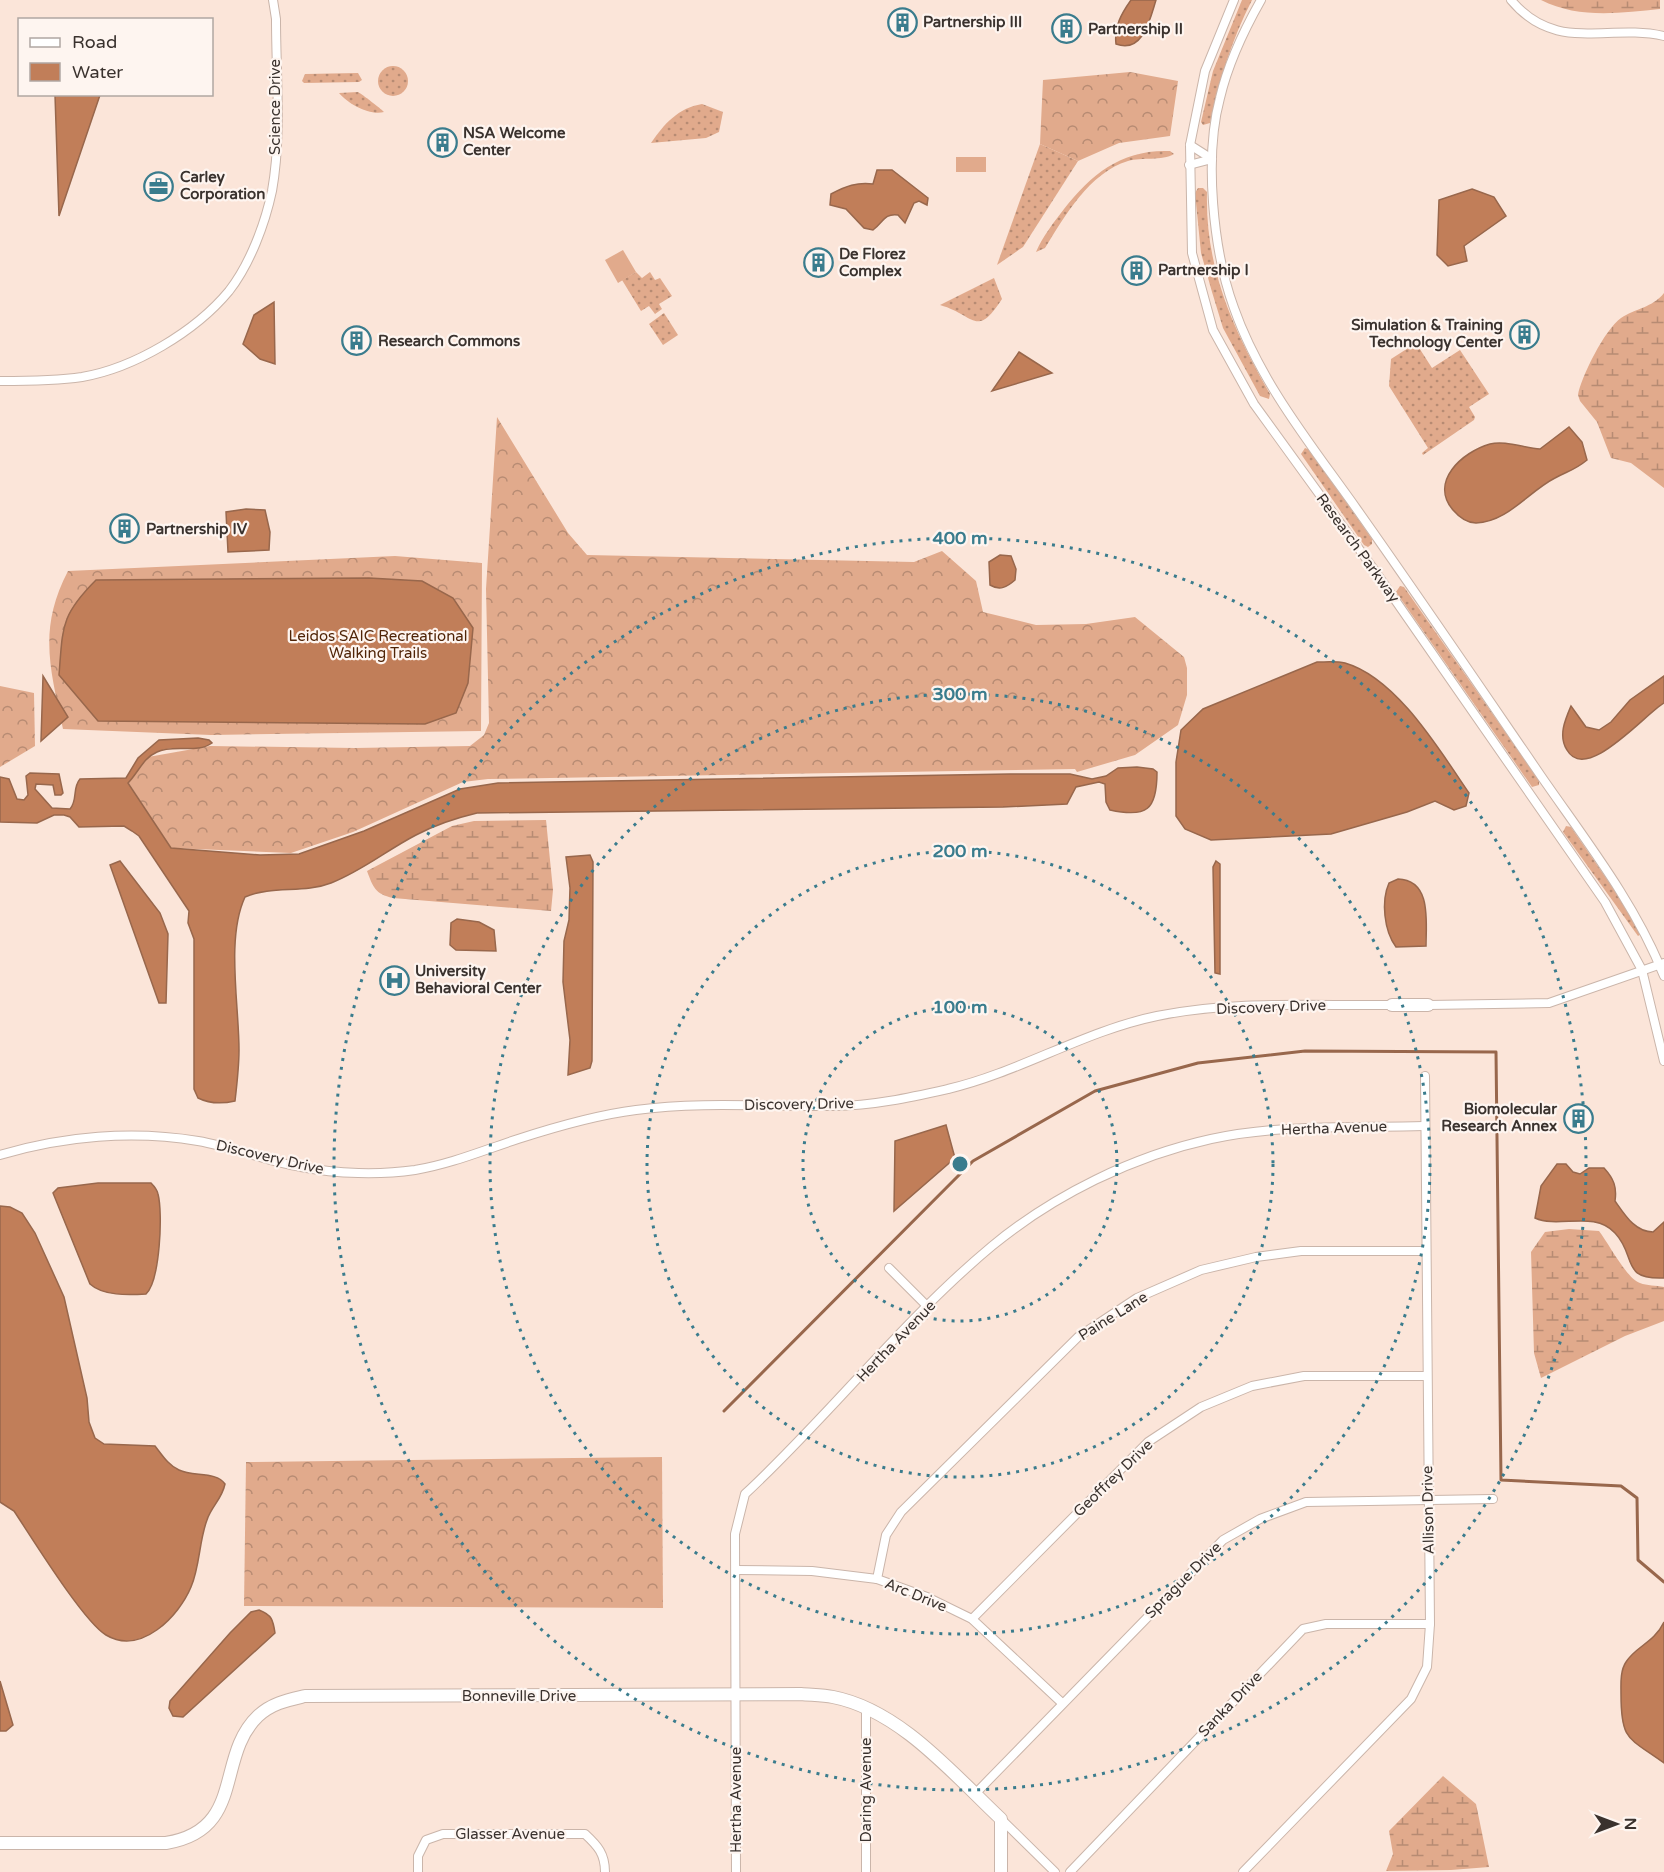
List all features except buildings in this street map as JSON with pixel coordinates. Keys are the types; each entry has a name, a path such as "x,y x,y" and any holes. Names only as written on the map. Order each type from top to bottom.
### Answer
{"street":[{"name":"Science Drive","path":"0,381 83,376 122,365 157,349 190,327 228,291 256,239 272,191 278,145 276,19 273,0"},
{"name":"Science Drive","path":"276,19 279,0"},
{"name":"Research Parkway","path":"1234,0 1205,71 1190,145 1192,253 1213,330 1254,404 1375,571 1605,902 1642,970 1664,1062"},
{"name":"Research Parkway","path":"1261,0 1246,28 1219,99 1212,159 1215,231 1233,308 1261,367 1293,420 1392,559 1631,907 1662,964 1664,976"},
{"path":"1511,0 1520,11 1538,24 1562,33 1579,35 1650,33 1664,36"},
{"path":"1190,145 1212,159"},
{"path":"1189,165 1212,159"},
{"name":"Discovery Drive","path":"0,1155 28,1147 92,1137 147,1137 194,1140 301,1167 336,1171 413,1170 452,1162 539,1133 633,1110 703,1104 838,1106 951,1088 992,1076 1103,1032 1156,1016 1233,1006 1549,1003 1587,992 1662,964"},
{"name":"Allison Drive","path":"1243,1872 1411,1700 1427,1667 1430,1624 1427,1499 1425,1076"},
{"name":"Hertha Avenue","path":"736,1872 735,1534 745,1494 928,1307 993,1246 1056,1201 1137,1161 1210,1139 1262,1131 1424,1126"},
{"name":"Paine Lane","path":"877,1579 886,1535 901,1512 1078,1336 1137,1298 1201,1270 1256,1257 1301,1251 1426,1251"},
{"path":"890,1268 928,1307"},
{"name":"Geoffrey Drive","path":"972,1619 1148,1442 1202,1407 1252,1386 1304,1376 1427,1376"},
{"name":"Sprague Drive","path":"974,1795 1223,1540 1251,1524 1306,1502 1493,1499"},
{"name":"Arc Drive","path":"736,1570 812,1571 877,1579 927,1597 972,1619 1062,1703"},
{"name":"Sanka Drive","path":"1070,1872 1303,1629 1326,1624 1430,1624"},
{"name":"Bonneville Drive","path":"0,1843 166,1843 188,1839 210,1821 224,1800 240,1742 258,1716 278,1703 305,1696 736,1695 834,1697 866,1709 928,1749 1055,1872"},
{"name":"Daring Avenue","path":"866,1709 866,1872"},
{"path":"1001,1819 1001,1872"},
{"name":"Glasser Avenue","path":"418,1872 418,1856 426,1840 443,1834 585,1834 600,1848 605,1860 605,1872"}],"green space":[{"path":"1242,0 1252,0 1227,60 1210,123 1203,125 1201,122 1213,71"},
{"path":"1541,0 1660,0 1660,9 1615,13 1584,12 1555,6"},
{"path":"393,66 403,71 408,81 403,91 393,96 383,91 378,81 383,71"},
{"path":"1130,72 1178,81 1170,136 1119,143 1078,161 1040,144 1043,80"},
{"path":"358,73 362,80 359,82 304,83 302,81 305,74"},
{"path":"358,92 384,112 372,112 360,108 339,93"},
{"path":"702,104 723,112 719,132 706,138 651,143 672,118 686,109"},
{"path":"1040,144 1078,161 1023,247 997,265"},
{"path":"1170,151 1174,154 1128,161 1101,175 1079,197 1045,248 1036,252 1064,209 1097,174 1123,159 1138,154"},
{"path":"956,157 986,157 986,172 956,172"},
{"path":"1198,188 1203,188 1207,192 1211,246 1224,297 1244,346 1270,394 1269,399 1260,396 1223,328 1201,253 1195,193"},
{"path":"623,250 636,272 618,283 605,260"},
{"path":"636,272 642,278 650,272 655,280 660,278 672,296 659,304 662,309 655,314 649,306 641,311 622,280"},
{"path":"994,278 1002,299 986,318 980,321 974,321 940,305"},
{"path":"1664,293 1664,488 1631,463 1611,458 1597,422 1580,401 1578,395 1584,377 1608,332 1621,318 1649,305"},
{"path":"664,313 678,335 663,345 649,324"},
{"path":"1416,343 1432,368 1460,350 1489,394 1469,407 1475,417 1474,420 1423,455 1422,453 1428,448 1389,386 1391,359"},
{"path":"497,417 568,533 587,555 914,562 942,551 976,581 983,612 1036,625 1086,624 1135,617 1184,657 1187,668 1187,695 1178,725 1135,755 1077,772 1075,769 488,779 463,782 353,832 291,853 171,848 128,782 148,757 210,746 355,748 470,746 484,735 489,723 486,589"},
{"path":"1305,448 1310,450 1372,539 1372,544 1368,547 1364,545 1301,454"},
{"name":"Leidos SAIC Recreational Walking Trails","path":"395,556 482,563 481,731 211,735 63,729 49,649 53,612 68,571"},
{"path":"1400,586 1404,587 1539,780 1539,785 1532,787 1396,592"},
{"path":"0,686 34,693 35,746 0,767"},
{"path":"546,820 553,890 551,911 393,898 376,889 367,871 452,826 474,821"},
{"path":"1566,826 1571,827 1631,914 1641,934 1638,936 1563,832"},
{"path":"1569,1229 1599,1231 1635,1280 1643,1284 1664,1287 1664,1321 1625,1336 1541,1378 1534,1353 1531,1252 1545,1232"},
{"path":"662,1457 663,1608 244,1606 246,1462"},
{"path":"1443,1776 1476,1804 1489,1867 1386,1871 1393,1854 1389,1831"}],"water":[{"path":"1131,0 1156,0 1148,25 1139,39 1125,46 1116,44 1119,21"},
{"path":"55,96 100,96 59,216"},
{"path":"877,170 892,170 928,198 927,205 919,201 914,203 905,223 898,215 893,215 884,219 873,230 864,228 846,209 830,205 831,194 836,191 857,184 873,184"},
{"path":"1472,189 1494,197 1506,216 1464,246 1467,261 1448,266 1437,255 1439,200"},
{"path":"274,302 275,364 260,359 243,344 254,315"},
{"path":"1019,352 1052,373 992,391"},
{"path":"1569,427 1582,442 1587,460 1583,463 1545,484 1508,512 1488,521 1469,522 1453,510 1445,489 1447,479 1452,470 1469,454 1496,443 1540,449"},
{"path":"246,509 265,510 270,532 269,550 228,552 226,512"},
{"path":"1000,555 1011,556 1016,569 1015,580 1000,588 990,585 989,562"},
{"name":"Leidos SAIC Recreational Walking Trails","path":"369,578 422,581 453,598 473,628 468,683 456,713 425,724 98,721 59,675 61,645 66,623 76,603 96,580"},
{"path":"1317,662 1342,662 1364,671 1399,700 1431,737 1469,793 1466,806 1454,810 1435,801 1407,812 1331,834 1211,840 1185,829 1176,816 1176,762 1181,730 1203,709"},
{"path":"43,676 68,717 41,741"},
{"path":"1664,676 1664,703 1616,743 1588,759 1576,758 1567,750 1563,734 1571,706 1586,727 1599,730 1611,722 1630,700"},
{"path":"198,738 209,740 212,743 199,748 157,752 144,762 128,783 171,848 260,855 299,854 364,831 460,789 498,783 1010,774 1070,774 1092,779 1106,776 1118,768 1137,767 1153,769 1157,772 1152,803 1141,812 1133,813 1110,810 1106,802 1105,784 1099,782 1076,787 1067,804 1003,807 477,813 446,822 416,835 353,873 331,883 310,888 266,891 245,897 239,913 235,951 239,1050 235,1101 216,1103 198,1098 194,1089 194,939 188,923 189,911 139,836 124,826 79,827 70,817 64,815 54,815 37,823 0,822 0,777 9,779 17,799 24,800 28,795 26,776 30,773 59,774 63,793 61,795 55,795 53,785 36,784 35,789 52,808 70,809 80,779 126,778 138,758 159,740"},
{"path":"590,855 593,862 592,1061 590,1068 568,1075 570,1040 563,982 564,941 569,920 570,888 566,857"},
{"path":"120,861 160,913 168,934 166,1003 159,1003 110,865"},
{"path":"1216,861 1220,864 1220,974 1215,973 1213,867"},
{"path":"1398,879 1409,881 1422,894 1426,915 1426,946 1396,947 1389,933 1385,916 1385,898 1389,883"},
{"path":"457,919 479,922 494,930 496,951 456,950 450,945 451,923"},
{"path":"946,1125 955,1158 894,1211 895,1141"},
{"path":"1557,1164 1566,1164 1573,1172 1580,1174 1589,1168 1604,1168 1614,1183 1615,1201 1631,1222 1641,1229 1653,1232 1664,1222 1664,1278 1650,1278 1635,1271 1622,1242 1607,1226 1597,1222 1555,1222 1535,1218 1541,1186"},
{"path":"98,1183 151,1183 157,1191 160,1216 159,1246 154,1276 146,1294 109,1293 90,1284 53,1193 58,1188"},
{"path":"0,1206 10,1207 22,1213 35,1233 64,1297 87,1398 89,1422 95,1438 104,1444 155,1446 175,1468 216,1477 225,1484 207,1520 191,1587 178,1610 157,1630 145,1637 119,1640 106,1635 96,1627 58,1578 14,1511 0,1502"},
{"path":"259,1610 271,1618 275,1633 183,1717 173,1716 169,1708 170,1701 230,1633 251,1612"},
{"path":"1664,1622 1664,1763 1635,1742 1625,1730 1621,1709 1621,1686 1626,1662 1655,1635"},
{"path":"0,1681 13,1725 6,1731 0,1731"}],"waterway":[{"path":"724,1411 973,1161 1095,1091 1198,1063 1305,1051 1496,1052 1501,1480 1621,1486 1637,1498 1638,1560 1664,1582"}],"place":[{"name":"Partnership III","path":"902,22"},
{"name":"Partnership II","path":"1067,29"},
{"name":"NSA Welcome Center","path":"442,142"},
{"name":"Carley Corporation","path":"159,186"},
{"name":"De Florez Complex","path":"818,263"},
{"name":"Partnership I","path":"1137,270"},
{"name":"Simulation & Training Technology Center","path":"1524,334"},
{"name":"Research Commons","path":"357,341"},
{"name":"Partnership IV","path":"125,529"},
{"name":"University Behavioral Center","path":"394,980"},
{"name":"Biomolecular Research Annex","path":"1578,1118"}]}
